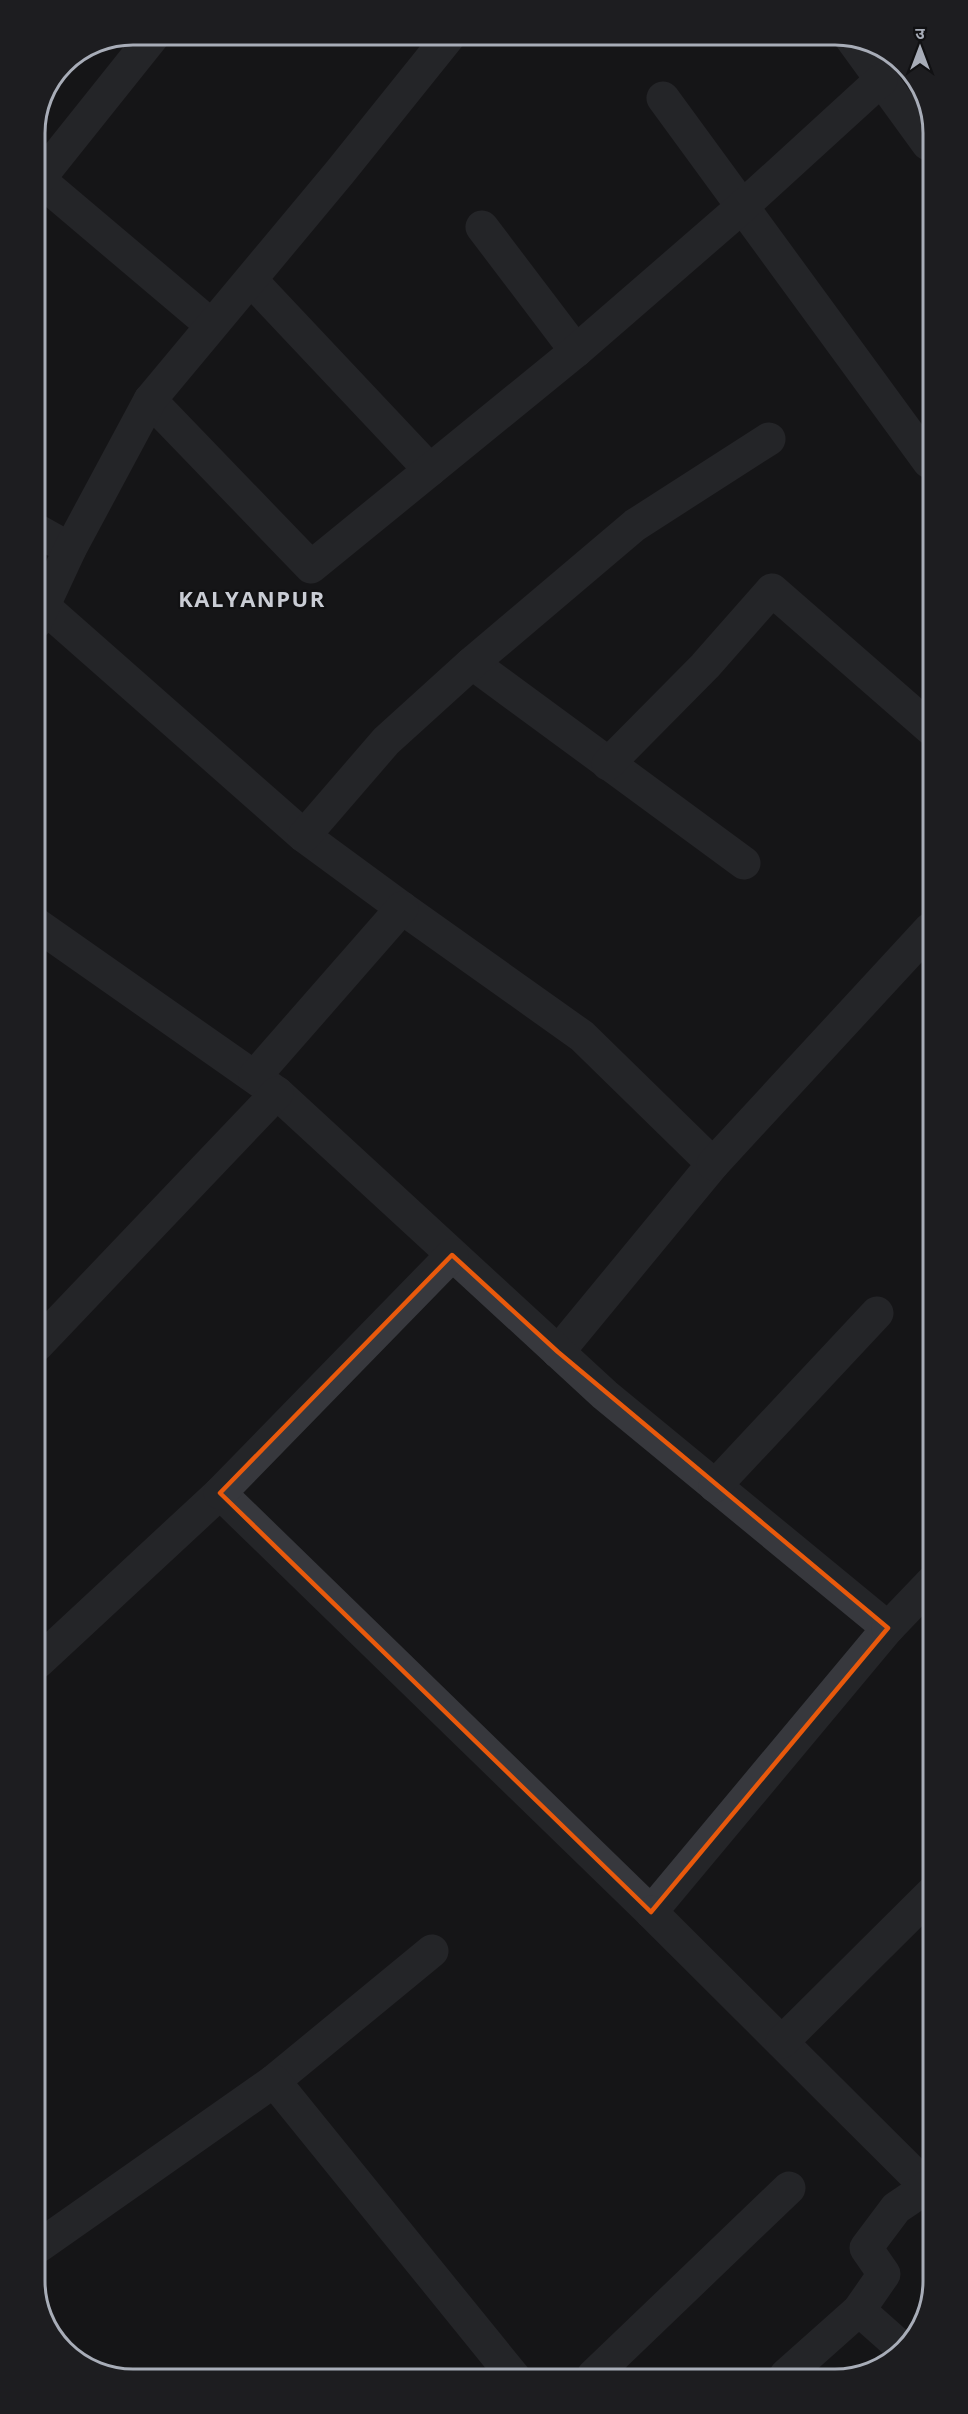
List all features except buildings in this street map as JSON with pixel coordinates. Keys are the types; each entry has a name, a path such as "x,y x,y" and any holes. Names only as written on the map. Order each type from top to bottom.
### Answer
{"street":[{"path":"45,167 145,45"},
{"path":"45,601 70,549 150,400 251,280 442,45"},
{"path":"859,49 923,137"},
{"path":"150,400 311,567 576,351 742,207 881,80"},
{"path":"663,98 923,454"},
{"path":"45,184 211,325"},
{"path":"482,227 576,351"},
{"path":"251,280 430,470"},
{"path":"304,836 386,741 472,663 635,525 769,440"},
{"path":"45,535 70,549"},
{"path":"608,764 705,666 772,590 923,722"},
{"path":"45,619 304,836 582,1036 713,1164"},
{"path":"472,663 744,863"},
{"path":"45,1337 266,1085 402,908"},
{"path":"45,930 266,1085 605,1395 888,1628"},
{"path":"558,1352 713,1164 923,937"},
{"path":"45,1656 220,1493 452,1255"},
{"path":"715,1486 877,1313"},
{"path":"220,1493 923,2177"},
{"path":"651,1912 888,1628 923,1591"},
{"path":"782,2042 923,1902"},
{"path":"45,2242 274,2081 432,1951"},
{"path":"274,2081 508,2369"},
{"path":"600,2369 789,2188"},
{"path":"793,2369 859,2310 884,2274 866,2248 896,2208 923,2189"},
{"path":"859,2310 897,2343"}],"highlighted area":[{"path":"452,1255 558,1352 888,1628 651,1912 220,1493"}],"district":[{"name":"KALYANPUR","path":"252,599"}]}
